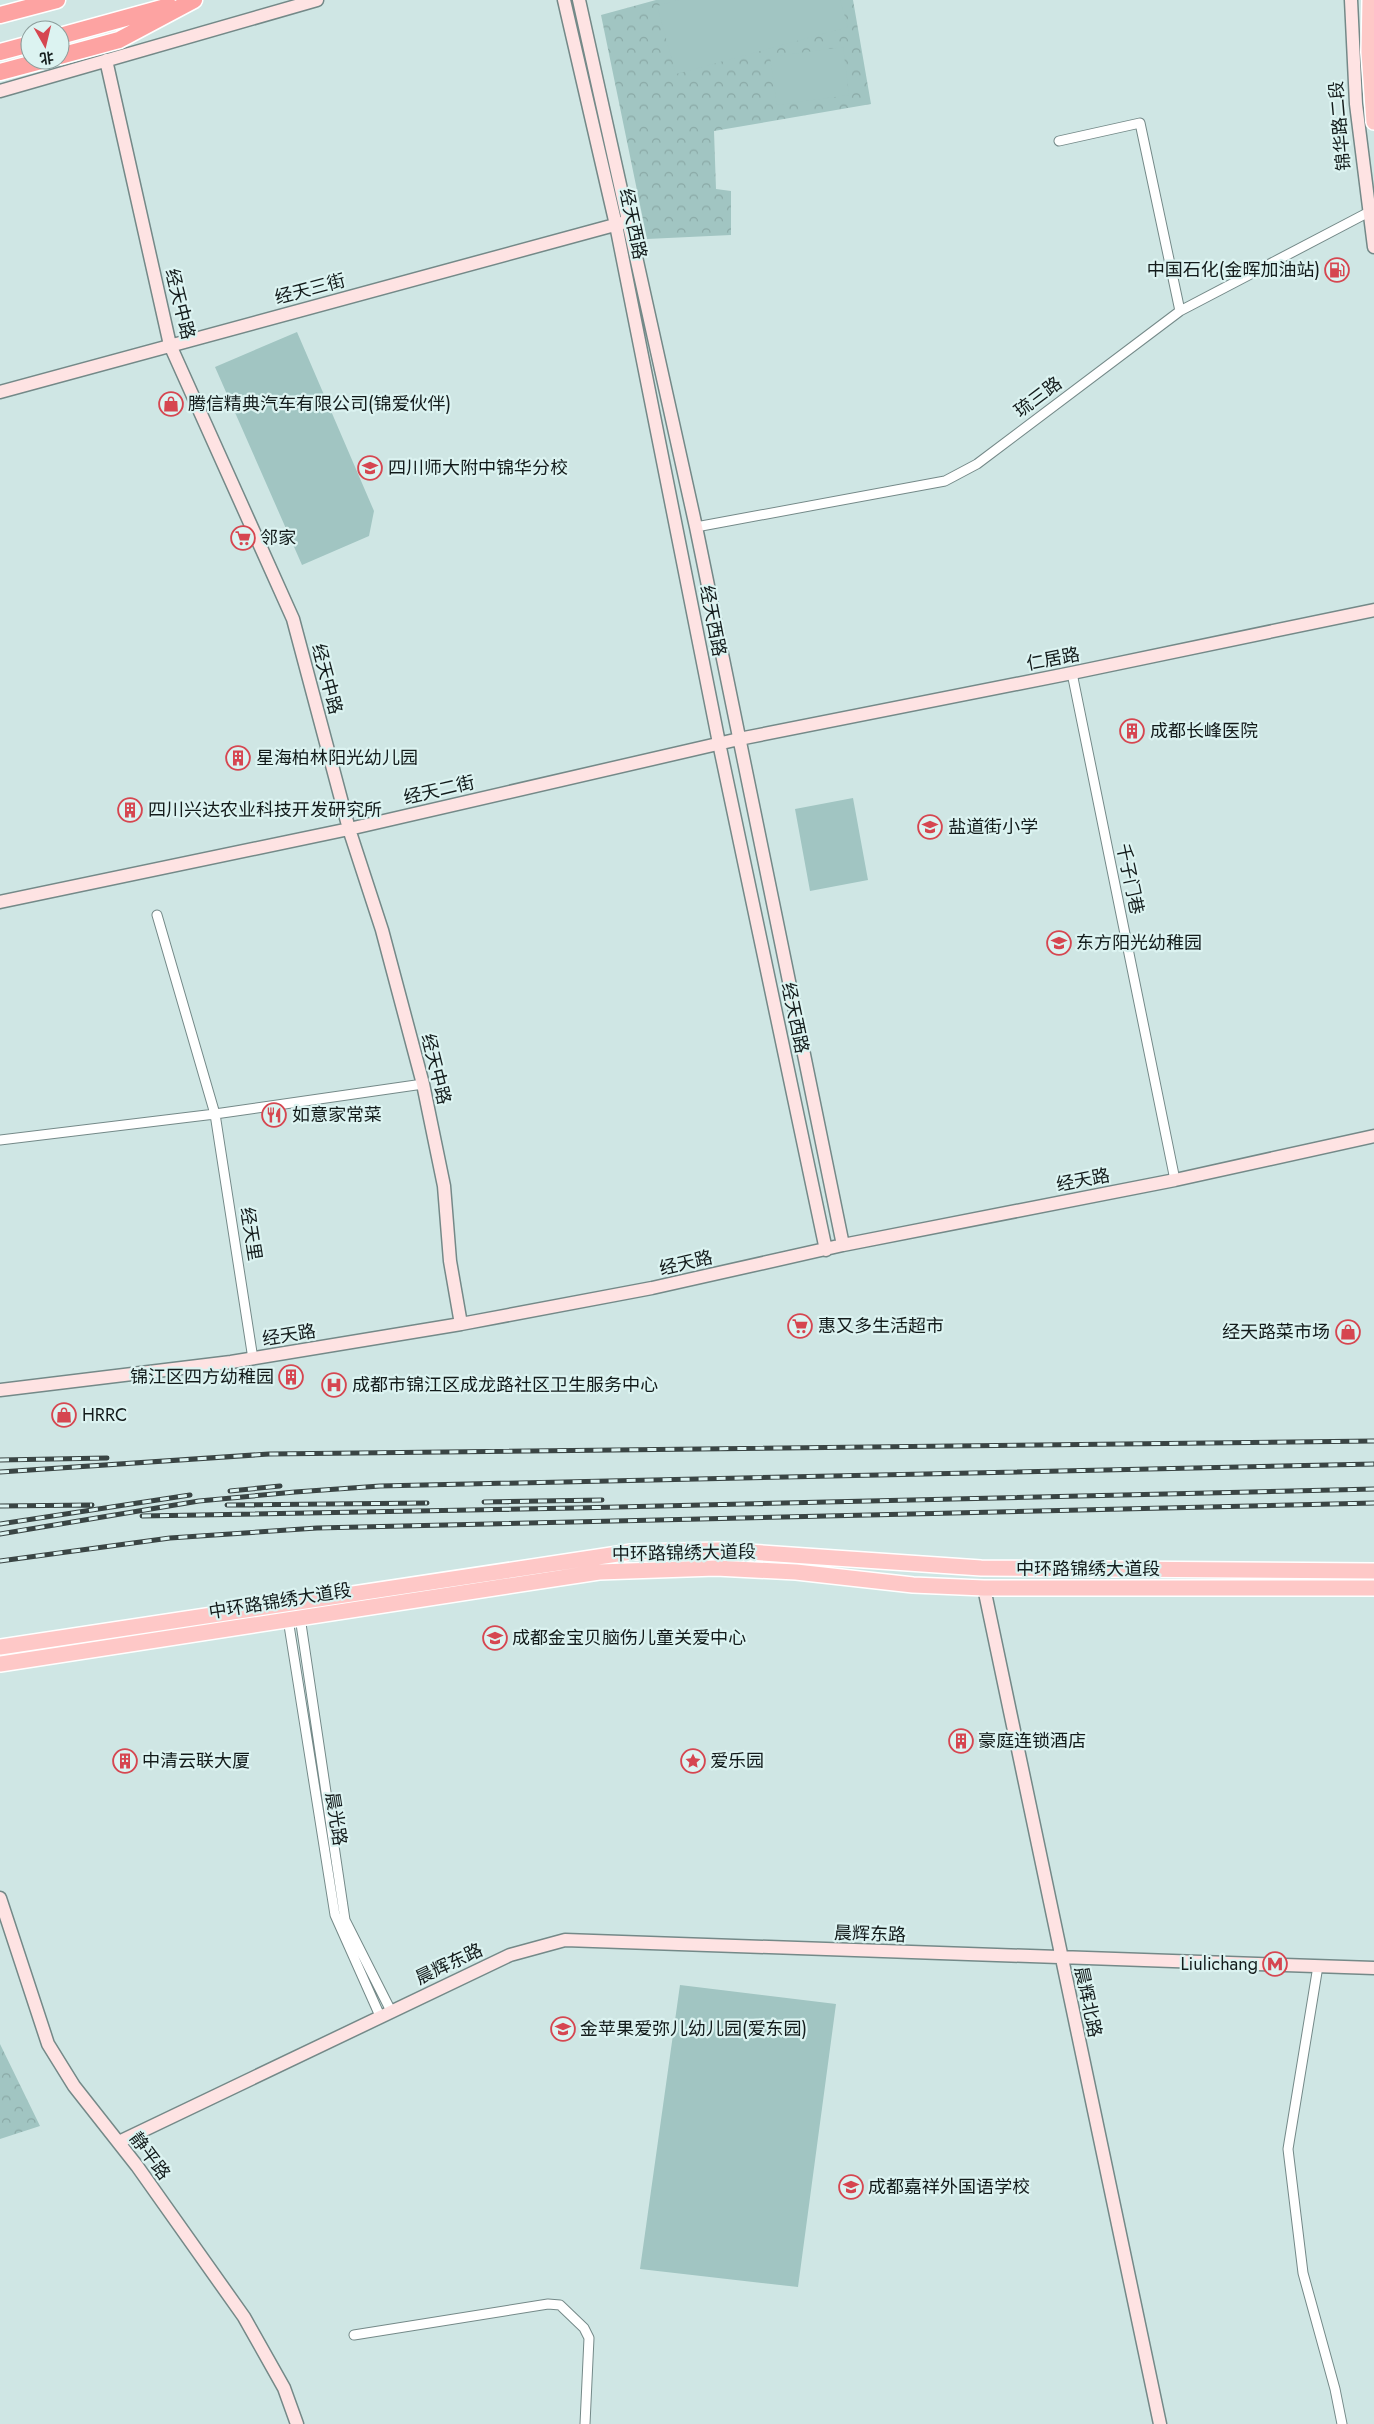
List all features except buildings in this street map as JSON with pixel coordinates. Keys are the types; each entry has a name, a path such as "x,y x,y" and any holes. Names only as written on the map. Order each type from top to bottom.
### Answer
{"highway":[{"path":"0,15 57,0"},
{"path":"70,33 193,0"},
{"path":"70,53 119,40 193,0"},
{"path":"0,52 20,47"},
{"path":"0,72 20,67"}],"main road":[{"name":"锦华路二段","path":"1370,0 1369,52 1374,122"},
{"name":"中环路锦绣大道段","path":"0,1647 631,1552 719,1550 981,1568 1374,1571"},
{"name":"中环路锦绣大道段","path":"0,1664 599,1572 646,1569 716,1568 796,1572 913,1585 984,1588 1374,1588"}],"street":[{"path":"0,91 317,0"},
{"name":"经天西路","path":"564,0 616,225 719,743 826,1250"},
{"name":"经天西路","path":"579,0 696,527 843,1245"},
{"name":"锦华路二段","path":"1351,0 1356,104 1374,247"},
{"name":"经天中路","path":"106,60 170,345 293,619 349,829 382,930 423,1084 444,1186 450,1261 462,1324"},
{"path":"1059,141 1140,124 1180,311"},
{"name":"琉三路","path":"696,527 945,481 977,464 1180,311 1369,212"},
{"name":"经天三街","path":"0,392 629,221"},
{"name":"仁居路","path":"739,739 1072,673 1374,610"},
{"name":"千子门巷","path":"1072,673 1175,1180"},
{"name":"经天二街","path":"0,902 349,829 739,739"},
{"name":"经天里","path":"157,915 216,1114 254,1358"},
{"path":"0,1140 216,1114 423,1084"},
{"name":"经天路","path":"0,1390 254,1358 462,1324 652,1288 843,1245 1175,1180 1374,1136"},
{"name":"晨辉北路","path":"984,1588 1060,1958 1160,2424"},
{"name":"晨光路","path":"294,1618 335,1915 385,2014"},
{"name":"静平路","path":"0,1898 19,1963 48,2044 74,2086 119,2142 244,2317 284,2388 297,2424"},
{"name":"晨辉东路","path":"119,2142 510,1955 565,1940 1374,1968"},
{"path":"1318,1966 1288,2149 1303,2273 1335,2389 1342,2424"},
{"path":"354,2335 548,2304 560,2305 584,2328 589,2338 585,2424"}],"green space":[{"path":"656,0 853,0 871,104 714,131 716,189 731,191 731,235 647,239 601,15"},
{"path":"679,0 840,0 848,27 676,74 657,6"},
{"path":"843,47 849,95 777,105 770,57"},
{"path":"297,332 374,511 369,536 302,565 215,367"},
{"path":"853,798 868,880 810,891 795,809"},
{"path":"680,1985 836,2004 798,2287 640,2269"},
{"path":"0,2044 40,2126 0,2139"}],"railway":[{"path":"0,1472 269,1454 1374,1441"},
{"path":"0,1460 107,1458"},
{"path":"0,1534 199,1501 380,1486 1374,1464"},
{"path":"230,1491 280,1486"},
{"path":"142,1516 576,1508 1374,1489"},
{"path":"0,1524 190,1495"},
{"path":"484,1502 602,1500"},
{"path":"227,1505 427,1503"},
{"path":"0,1561 170,1538 317,1528 1374,1503"},
{"path":"0,1506 92,1505"}],"place":[{"name":"中国石化(金晖加油站)","path":"1337,270"},
{"name":"腾信精典汽车有限公司(锦爱伙伴)","path":"171,404"},
{"name":"四川师大附中锦华分校","path":"370,468"},
{"name":"邻家","path":"243,538"},
{"name":"成都长峰医院","path":"1132,731"},
{"name":"星海柏林阳光幼儿园","path":"238,758"},
{"name":"四川兴达农业科技开发研究所","path":"130,810"},
{"name":"盐道街小学","path":"930,827"},
{"name":"东方阳光幼稚园","path":"1059,943"},
{"name":"如意家常菜","path":"274,1115"},
{"name":"惠又多生活超市","path":"800,1326"},
{"name":"经天路菜市场","path":"1348,1332"},
{"name":"锦江区四方幼稚园","path":"291,1377"},
{"name":"成都市锦江区成龙路社区卫生服务中心","path":"334,1385"},
{"name":"HRRC","path":"64,1415"},
{"name":"成都金宝贝脑伤儿童关爱中心","path":"495,1638"},
{"name":"豪庭连锁酒店","path":"961,1741"},
{"name":"中清云联大厦","path":"125,1761"},
{"name":"爱乐园","path":"693,1761"},
{"name":"Liulichang","path":"1275,1964"},
{"name":"金苹果爱弥儿幼儿园(爱东园)","path":"563,2029"},
{"name":"成都嘉祥外国语学校","path":"851,2187"}]}
